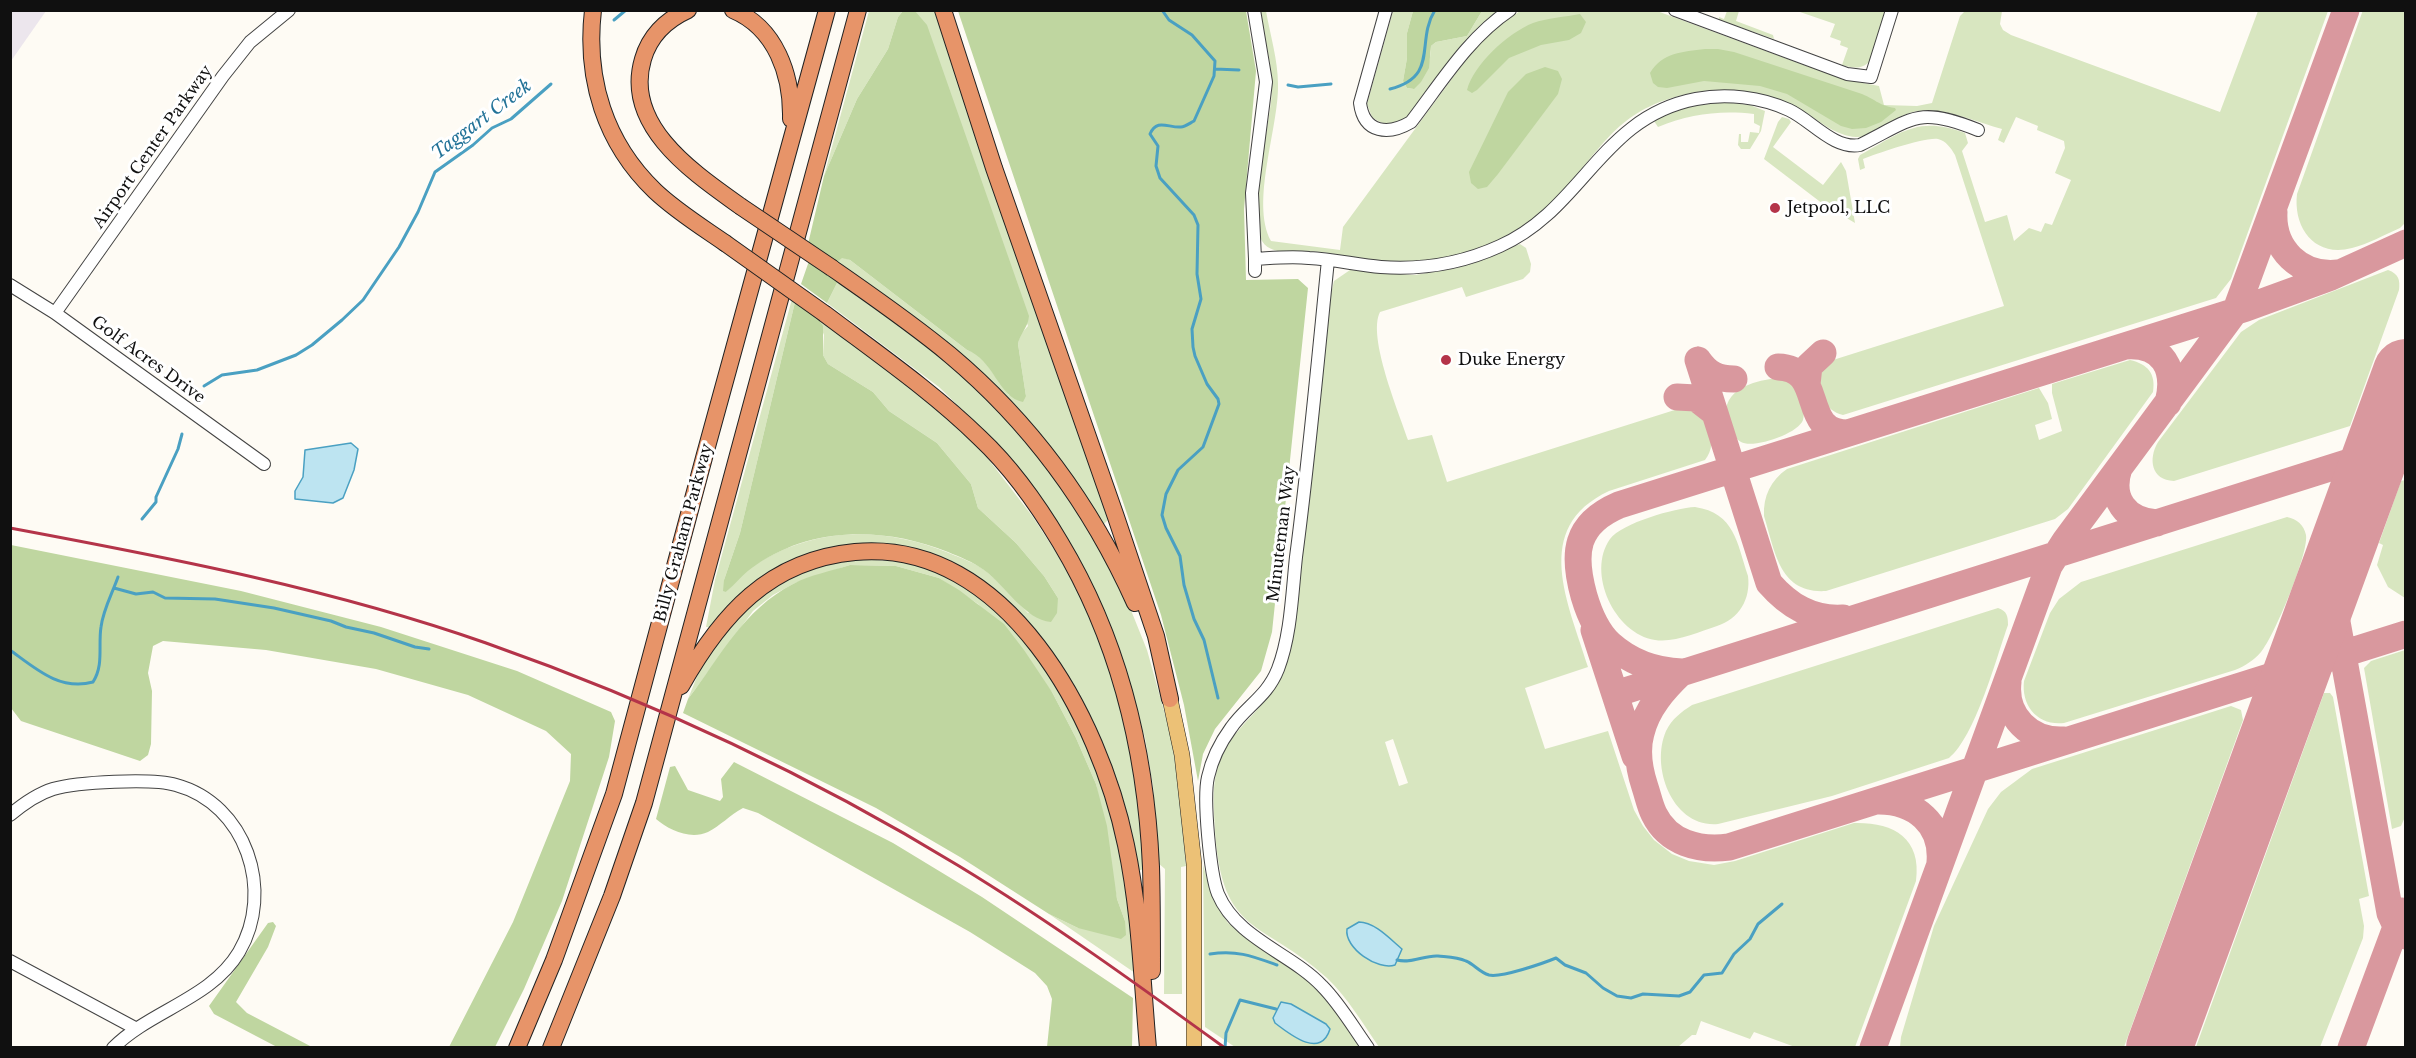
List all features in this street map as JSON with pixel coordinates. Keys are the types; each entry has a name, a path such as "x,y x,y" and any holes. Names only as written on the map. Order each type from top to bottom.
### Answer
{"highway":[{"path":"592,10 590,33 593,80 603,115 613,135 640,175 655,191 937,398 982,440 1013,475 1050,526 1091,600 1120,678 1131,718 1141,772 1151,866 1152,1047"},
{"path":"688,10 664,24 649,45 641,66 642,95 652,124 661,138 697,174 832,268 950,355 1003,404 1048,455 1074,491 1107,545 1139,613 1170,699"},
{"path":"733,10 753,21 765,32 782,60 791,98 790,145"},
{"name":"Billy Graham Parkway","path":"517,1047 555,960 614,794 827,10"},
{"name":"Billy Graham Parkway","path":"551,1047 612,896 644,803 858,10"},
{"path":"942,10 994,168 1156,636 1170,699"},
{"path":"669,708 710,637 730,614 765,583 797,566 840,553 896,552 951,569 983,589 1013,617 1059,678 1085,726 1108,779 1126,846 1138,919 1148,1047"}],"main road":[{"path":"1170,699 1182,755 1194,864 1194,1047"}],"street":[{"name":"Airport Center Parkway","path":"55,313 223,76 250,42 289,10"},
{"path":"1254,10 1266,82 1252,193 1255,265 1309,258 1381,267 1418,267 1449,263 1499,246 1522,234 1548,215 1577,186 1612,143 1633,126 1663,109 1697,99 1734,96 1776,104 1805,118 1836,140 1853,146 1860,145 1905,121 1921,117 1936,116 1978,130"},
{"path":"1386,10 1360,103 1361,114 1366,123 1386,130 1400,128 1411,122 1473,42 1488,26 1510,10"},
{"path":"1675,10 1847,74 1871,77 1892,10"},
{"name":"Minuteman Way","path":"1328,260 1306,486 1285,642 1272,683 1262,697 1232,726 1216,750 1208,779 1210,861 1218,894 1227,908 1250,932 1322,985 1368,1047"},
{"name":"Golf Acres Drive","path":"10,285 55,313 264,464"},
{"path":"10,815 40,795 55,789 143,781 161,782 176,784 203,798 217,808 240,835 252,865 255,901 253,920 239,952 217,978 200,991 135,1028 113,1047"},
{"path":"10,961 135,1028"}],"shaded area":[{"path":"10,11 46,11 11,61"}],"green space":[{"path":"2363,10 2405,11 2405,223 2400,228 2352,248 2327,249 2309,238 2303,229 2299,218 2297,194"},
{"path":"869,11 903,11 898,17 888,49 857,99 824,176"},
{"path":"903,11 915,11 927,25 1029,316 1018,344 1026,396 1023,402 1008,393 976,355 850,260 842,258 836,263 808,244 824,176 857,99 888,49 898,17"},
{"path":"915,11 936,11 1100,489 1108,520 1104,524 1052,452 836,263 842,257 850,260 967,350 979,354 1009,395 1026,396 1018,344 1020,335 1028,326"},
{"path":"958,11 1246,11 1256,71 1244,209 1246,280 1298,279 1308,288 1272,632 1261,671 1215,729 1203,754 1198,781 1184,705 1161,615"},
{"path":"1259,11 1266,11 1278,75 1277,102 1264,186 1265,225 1271,241 1340,250 1343,227 1473,50 1495,28 1520,11 1657,11 1823,72 1879,86 1884,105 1917,106 1932,103 1960,16 1965,11 2002,11 2000,24 2003,30 2011,35 2220,112 2258,11 2328,11 2231,279 2216,298 1843,415 1836,413 1827,405 1819,389 1818,376 1821,369 1833,360 2004,306 1955,155 1948,145 1938,139 1912,143 1863,159 1865,168 1860,170 1858,159 1860,155 1898,134 1922,126 1949,128 1965,133 1968,143 1962,151 1985,222 2007,215 2014,241 2029,228 2041,232 2045,223 2052,225 2071,180 2055,173 2065,148 2064,141 2037,130 2038,126 2016,117 2004,143 1998,140 2002,129 1953,114 1928,111 1904,115 1869,135 1856,137 1835,131 1805,112 1778,99 1732,90 1702,91 1664,100 1630,118 1604,142 1550,205 1515,231 1475,250 1454,256 1411,262 1377,261 1315,251 1281,252 1267,247 1262,241 1258,228 1258,190 1272,89 1269,59"},
{"path":"1393,11 1413,11 1407,33 1407,58 1403,81 1407,88 1413,89 1426,70 1431,46 1436,42 1467,36 1482,11 1500,11 1409,118 1391,124 1372,117 1367,104"},
{"path":"1413,11 1482,11 1467,36 1436,42 1431,46 1429,68 1414,89 1407,88 1403,81 1407,58 1407,33"},
{"path":"1727,11 1739,11 1736,21 1773,35 1774,39 1719,20 1719,17 1724,19"},
{"path":"1797,11 1887,11 1870,61 1864,66 1849,67 1842,65 1848,48 1840,45 1841,41 1830,37 1835,24"},
{"path":"1580,14 1586,22 1581,33 1569,40 1541,45 1509,58 1477,90 1472,93 1467,90 1484,60 1513,34 1538,21"},
{"path":"1705,49 1734,52 1859,93 1896,110 1881,122 1866,128 1852,129 1841,126 1787,94 1760,86 1704,81 1667,88 1658,87 1653,83 1650,73 1667,57"},
{"path":"1545,67 1558,71 1562,79 1558,94 1498,174 1487,187 1478,189 1471,183 1469,172 1508,92 1526,74"},
{"path":"1723,102 1750,105 1765,111 1761,131 1750,149 1741,149 1738,145 1739,134 1741,134 1741,142 1748,142 1750,132 1759,133 1760,126 1754,123 1754,114 1705,114 1658,127 1654,121 1655,118 1682,108"},
{"path":"1782,117 1791,122 1773,147 1823,185 1841,162 1846,171 1855,223 1823,204 1764,159"},
{"path":"1520,244 1526,248 1531,264 1530,272 1523,279 1466,297 1462,287 1380,312 1377,324 1386,375 1408,440 1432,435 1447,482 1681,408 1697,413 1708,427 1711,444 1710,452 1705,460 1609,491 1585,507 1570,525 1563,546 1562,569 1565,593 1588,667 1525,688 1545,749 1608,731 1634,810 1643,826 1654,840 1672,854 1689,861 1714,865 1735,861 1854,823 1881,825 1902,835 1914,853 1917,866 1916,881 1855,1047 1795,1047 1754,1032 1750,1039 1701,1021 1696,1035 1692,1035 1678,1047 1379,1047 1335,986 1304,959 1249,922 1236,909 1226,890 1219,865 1215,831 1215,780 1219,763 1228,745 1277,683 1291,644 1328,307 1334,281 1350,270 1415,275 1457,268","holes":["1393,739 1408,783 1399,786 1385,742"]},
{"path":"809,261 838,281 827,303 801,284"},
{"path":"2388,270 2398,278 2399,290 2350,426 2174,481 2166,480 2156,473 2153,455 2158,442 2241,332 2259,320"},
{"path":"838,281 914,334 974,384 1046,463 1118,578 1147,650 1170,732 1180,788 1186,866 1181,867 1182,994 1164,994 1165,869 1158,863 1153,786 1145,738 1121,653 1097,596 992,439 939,387 827,303"},
{"path":"792,299 795,302 740,533 724,580 726,592 746,571 776,553 797,544 819,538 862,534 928,545 973,563 992,576 1028,613 1058,598 1044,576 1016,543 978,508 971,484 937,443 889,411 873,392 828,364 823,355 824,335 816,316 910,383 979,447 1033,517 1055,551 1077,588 1111,670 1132,753 1145,869 1136,871 1108,764 1001,596 966,571 824,551 711,627 706,627 715,580"},
{"path":"795,302 816,316 823,326 823,355 828,364 873,392 889,411 937,443 971,484 978,508 1016,543 1044,576 1058,598 1057,613 1051,622 1042,620 1024,609 992,576 971,562 924,544 875,535 850,534 801,543 778,552 756,565 726,592 723,591 724,580 740,533"},
{"path":"2130,360 2142,364 2152,375 2153,392 2068,509 2055,519 1826,591 1810,590 1798,585 1781,568 1764,516 1764,509 1769,489 1787,469 2039,388 2048,403 2052,419 2035,425 2039,440 2062,431 2052,393 2052,384"},
{"path":"1782,378 1791,384 1798,394 1802,403 1803,420 1793,430 1775,439 1747,444 1741,442 1734,436 1729,426 1726,412 1728,402 1741,388 1761,381"},
{"path":"2406,480 2405,598 2388,587 2377,565 2383,545 2379,543 2401,481"},
{"path":"1695,507 1719,516 1732,531 1748,576 1748,593 1742,607 1725,623 1694,634 1663,641 1641,635 1628,626 1608,600 1601,568 1603,553 1610,539 1626,527 1662,513"},
{"path":"2287,517 2294,519 2304,528 2306,535 2302,559 2290,595 2274,630 2261,652 2246,665 2064,723 2039,718 2028,706 2025,699 2024,681 2050,613 2059,599 2081,582"},
{"path":"11,545 241,591 381,627 517,671 611,712 615,721 609,757 562,901 524,989 495,1047 449,1047 513,922 570,781 571,754 546,731 468,695 376,669 266,650 163,641 153,646 148,673 152,691 151,744 148,755 140,761 21,721 11,708"},
{"path":"849,558 917,563 976,591 1021,635 1053,680 1080,728 1114,817 1131,923 1135,973 1049,914 1078,928 1125,921 1117,899 1096,784 1076,738 1052,692 978,604 939,578 896,566 850,565 795,583 773,595 753,611 688,699 702,664 736,615 794,574"},
{"path":"850,565 896,566 939,578 1004,624 1024,650 1052,692 1076,738 1096,784 1107,826 1117,899 1125,921 1126,935 1121,939 1078,928 1049,914 960,857 876,808 683,713 688,699 734,635 760,607 793,584"},
{"path":"1998,608 2006,614 2008,625 1976,716 1959,748 1949,758 1832,796 1718,824 1702,823 1689,816 1669,793 1661,762 1662,746 1671,723 1692,705"},
{"path":"2405,650 2405,817 2401,826 2392,829 2364,668 2371,661"},
{"path":"2324,693 2330,693 2333,697 2369,896 2359,899 2364,926 2363,938 2320,1047 2196,1047"},
{"path":"2231,706 2241,710 2243,720 2124,1047 1900,1047 1934,926 1988,809 2001,792 2032,769"},
{"path":"734,762 893,843 982,897 1133,998 1132,1047 1047,1047 1052,999 1047,986 1035,973 970,932 758,813 743,808 708,832 694,835 680,833 656,819 670,767 675,766 688,790 720,801 723,797 721,779"},
{"path":"1203,865 1214,901 1228,923 1319,988 1361,1047 1235,1047 1205,1027"},
{"path":"273,922 276,926 268,947 236,1002 247,1013 312,1047 277,1047 214,1014 209,1006 268,923"}],"water":[{"path":"351,443 358,449 354,470 343,498 333,503 295,499 295,491 303,477 305,450"},
{"path":"1359,922 1377,928 1402,949 1395,965 1380,965 1356,950 1348,936 1347,929"},
{"path":"1281,1002 1291,1004 1326,1024 1330,1029 1326,1038 1313,1044 1306,1042 1275,1023 1273,1018"}],"waterway":[{"name":"Taggart Creek","path":"614,20 626,10"},
{"path":"1162,10 1169,20 1192,35 1215,61 1214,76 1194,121 1183,127 1159,125 1150,134 1158,146 1156,166 1160,178 1194,215 1198,225 1197,274 1201,299 1192,329 1193,347 1207,384 1219,404 1203,447 1178,470 1166,494 1162,515 1180,556 1184,585 1194,619 1204,640 1218,698"},
{"path":"1390,89 1415,76 1421,67 1429,22 1435,10"},
{"path":"1215,69 1239,70"},
{"name":"Taggart Creek","path":"204,386 222,375 257,370 296,355 342,320 363,300 399,247 418,212 435,172 473,145 492,128 511,119 551,84"},
{"path":"1288,85 1298,87 1331,84"},
{"name":"Taggart Creek","path":"142,519 156,502 182,434"},
{"name":"Taggart Creek","path":"10,650 39,671 59,681 81,684 93,682 100,662 102,621 118,577"},
{"path":"114,588 136,594 153,592 165,598 215,599 274,608 331,621 415,647 429,649"},
{"path":"1397,960 1407,961 1433,956 1456,958 1469,962 1485,974 1495,975 1522,970 1556,958 1565,965 1586,973 1603,988 1617,996 1631,998 1643,994 1679,996 1690,992 1704,975 1722,973 1734,954 1750,939 1758,924 1782,904"},
{"path":"1210,954 1244,955 1277,965"},
{"path":"1225,1048 1226,1033 1240,1000 1276,1009"}],"taxiway":[{"path":"1873,1048 2049,566 2065,541 2236,310 2346,10"},
{"path":"2274,212 2278,238 2283,249 2291,258 2312,270 2338,273"},
{"path":"1682,672 1663,670 1626,656 1605,639 1594,622 1580,581 1578,553 1585,531 1604,513 1619,505 2246,308 2331,277 2406,243"},
{"path":"2125,346 2149,349 2164,361 2170,379 2168,403"},
{"path":"1807,384 1809,366 1823,353"},
{"path":"1698,360 1769,583 1793,605 1802,610 1821,617 1843,618"},
{"path":"1698,360 1713,375 1734,379"},
{"path":"1778,367 1793,370 1803,378 1823,423 1833,430 1848,433"},
{"path":"1677,397 1696,398 1714,412"},
{"path":"1615,694 2406,444"},
{"path":"2119,468 2116,489 2122,506 2136,518 2157,523"},
{"path":"2333,574 2333,600 2390,913 2396,926 2406,936"},
{"path":"1594,630 1635,756"},
{"path":"1682,672 1669,685 1647,715 1639,746 1641,774 1653,811 1667,832 1686,843 1718,848 1729,847 2406,634"},
{"path":"2008,682 2010,706 2022,725 2040,737 2064,740"},
{"path":"1879,801 1904,805 1924,817 1937,836 1940,862"},
{"path":"2351,1048 2402,911"}],"runway":[{"path":"2159,1048 2406,372"}],"railway":[{"path":"10,528 251,576 369,606 486,643 669,715 845,801 959,866 1127,977 1225,1048"}],"place":[{"name":"Jetpool, LLC","path":"1775,208"},
{"name":"Duke Energy","path":"1446,360"}]}
